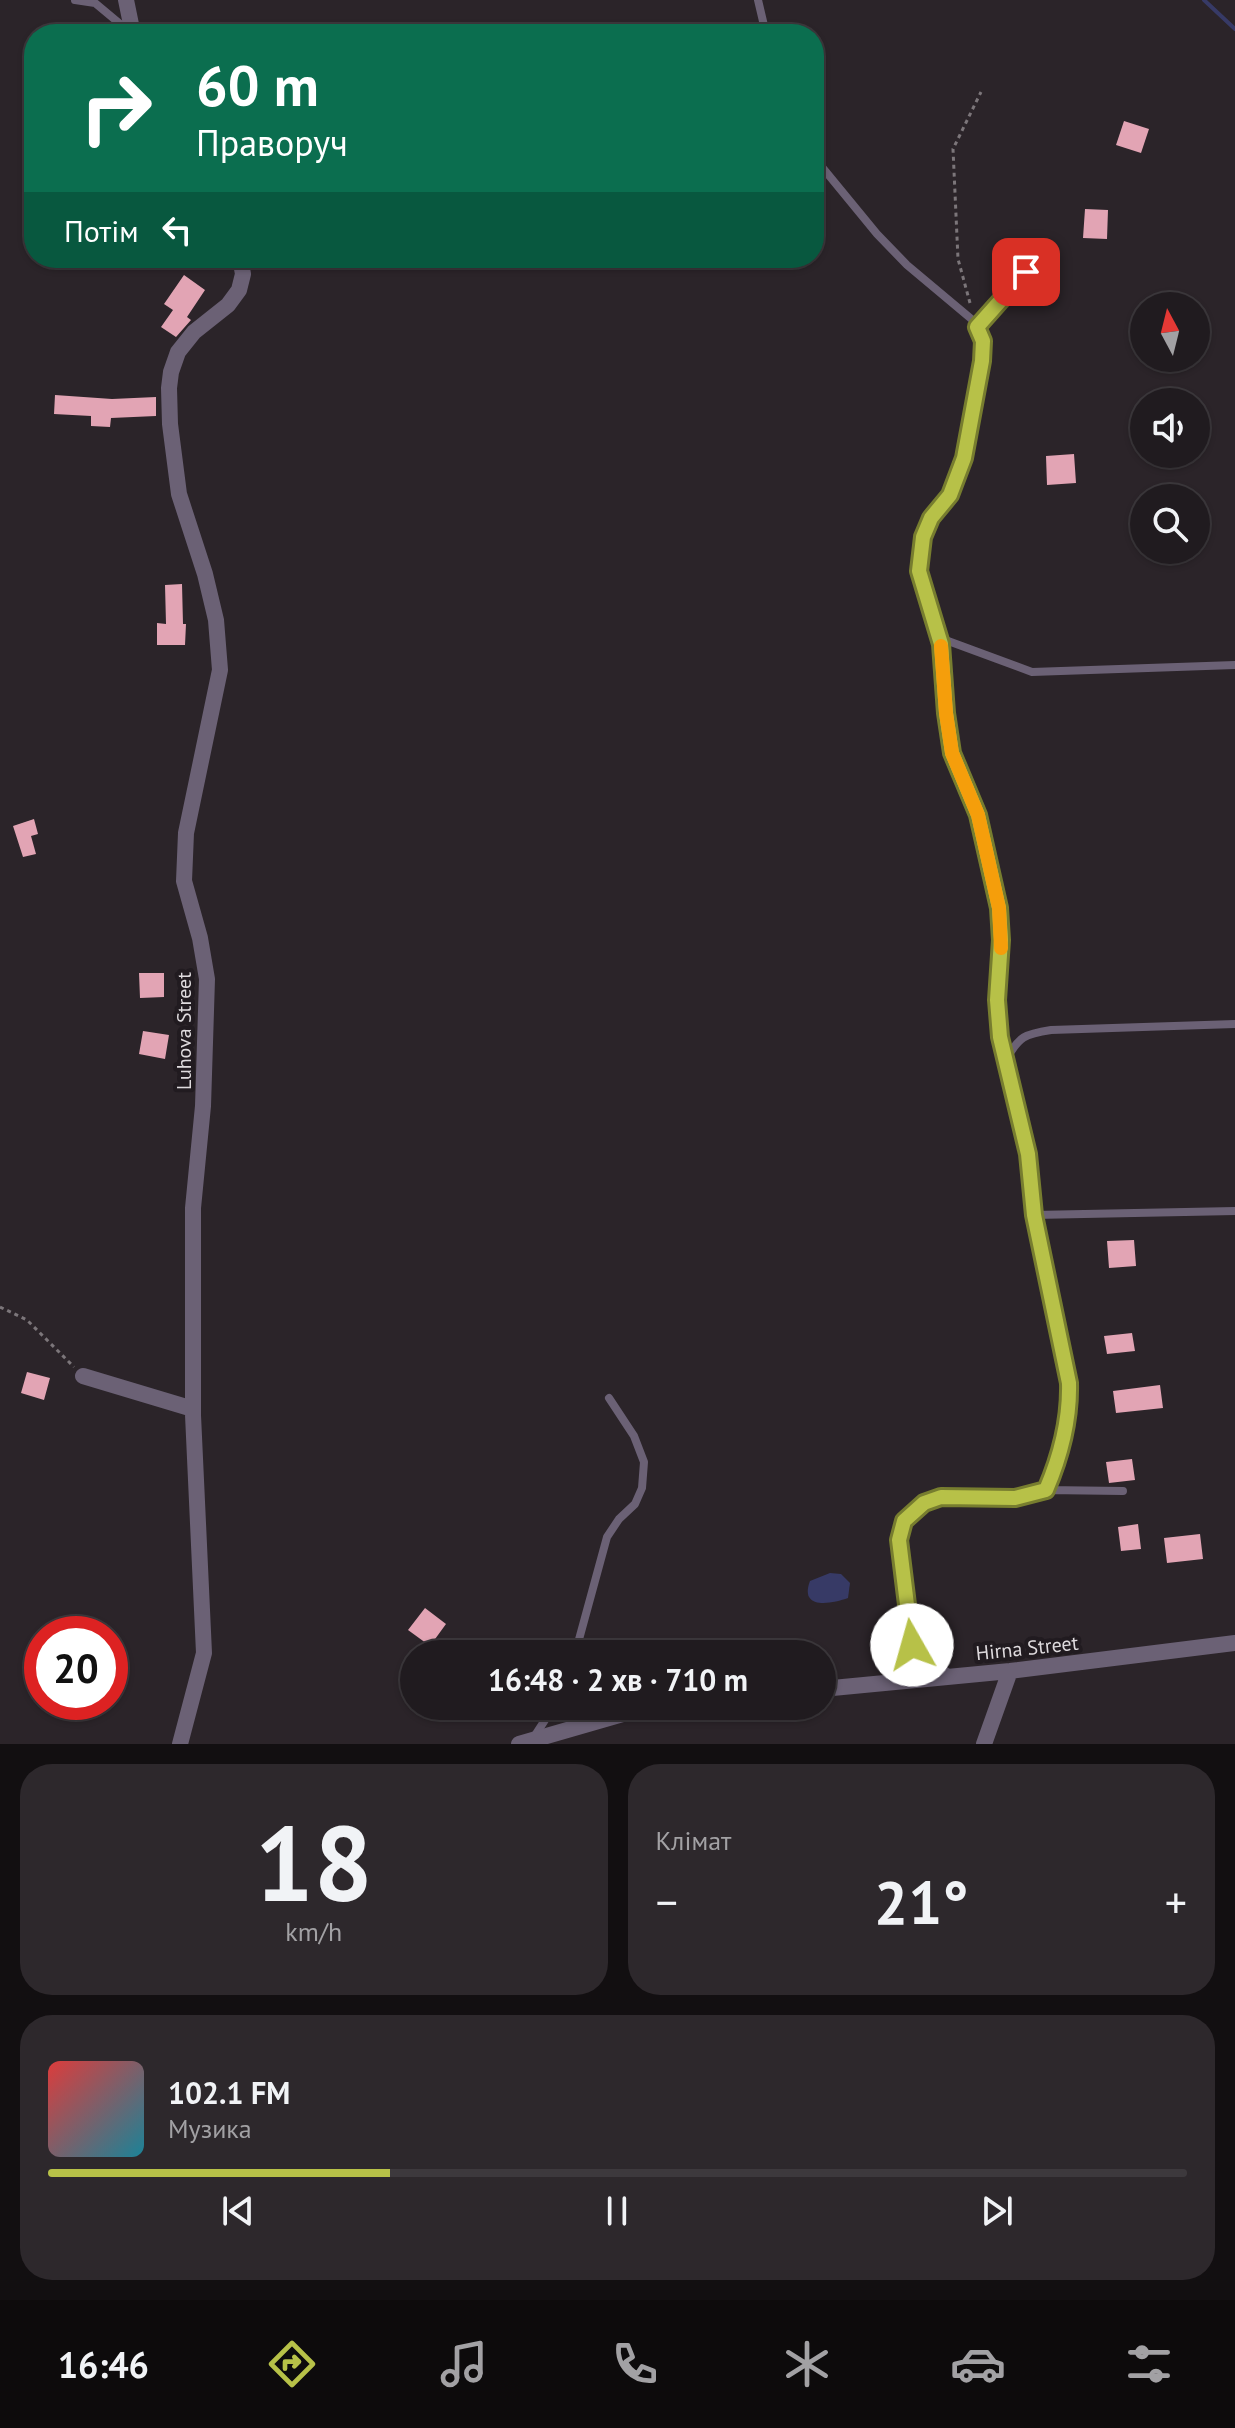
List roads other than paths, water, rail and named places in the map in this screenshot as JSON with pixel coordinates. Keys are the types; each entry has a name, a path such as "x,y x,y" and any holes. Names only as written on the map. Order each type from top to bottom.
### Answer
{"street":[{"path":"126,0 130,24"},
{"name":"Luhova Street","path":"180,1744 204,1653 193,1409 193,1208 203,1106 207,979 200,938 184,881 184,869 186,833 220,670 216,620 205,574 179,494 169,388 178,352 194,332 228,305 239,290 242,268"},
{"path":"83,1376 193,1409"},
{"name":"Hirna Street","path":"836,1687 1010,1671 1235,1643"},
{"path":"984,1744 1010,1671"},
{"path":"525,1742 602,1720"}],"lane":[{"path":"75,0 95,3 120,24"},
{"path":"758,0 764,24"},
{"path":"824,169 907,265 976,324 983,341 964,458 950,495 931,518 923,537 919,571 940,638 952,753 978,815 999,908 1001,940 997,1000 1000,1037 1028,1154 1034,1215 1069,1383 1070,1410 1057,1463 1046,1490"},
{"path":"976,324 1043,253"},
{"path":"940,638 1032,672 1235,665"},
{"path":"1006,1060 1015,1042 1027,1034 1051,1030 1235,1024"},
{"path":"1034,1215 1235,1211"},
{"path":"579,1640 607,1537 619,1519 635,1504 642,1488 644,1462 634,1436 609,1398"},
{"path":"891,1681 912,1645 899,1540 904,1521 924,1503 941,1497 1015,1498 1046,1490 1123,1491"},
{"path":"912,1645 952,1675"},
{"path":"525,1742 543,1720"}],"water":[{"path":"830,1573 841,1574 850,1583 848,1598 826,1603 813,1601 809,1597 810,1581"}],"waterway":[{"path":"1204,0 1235,29"}]}
